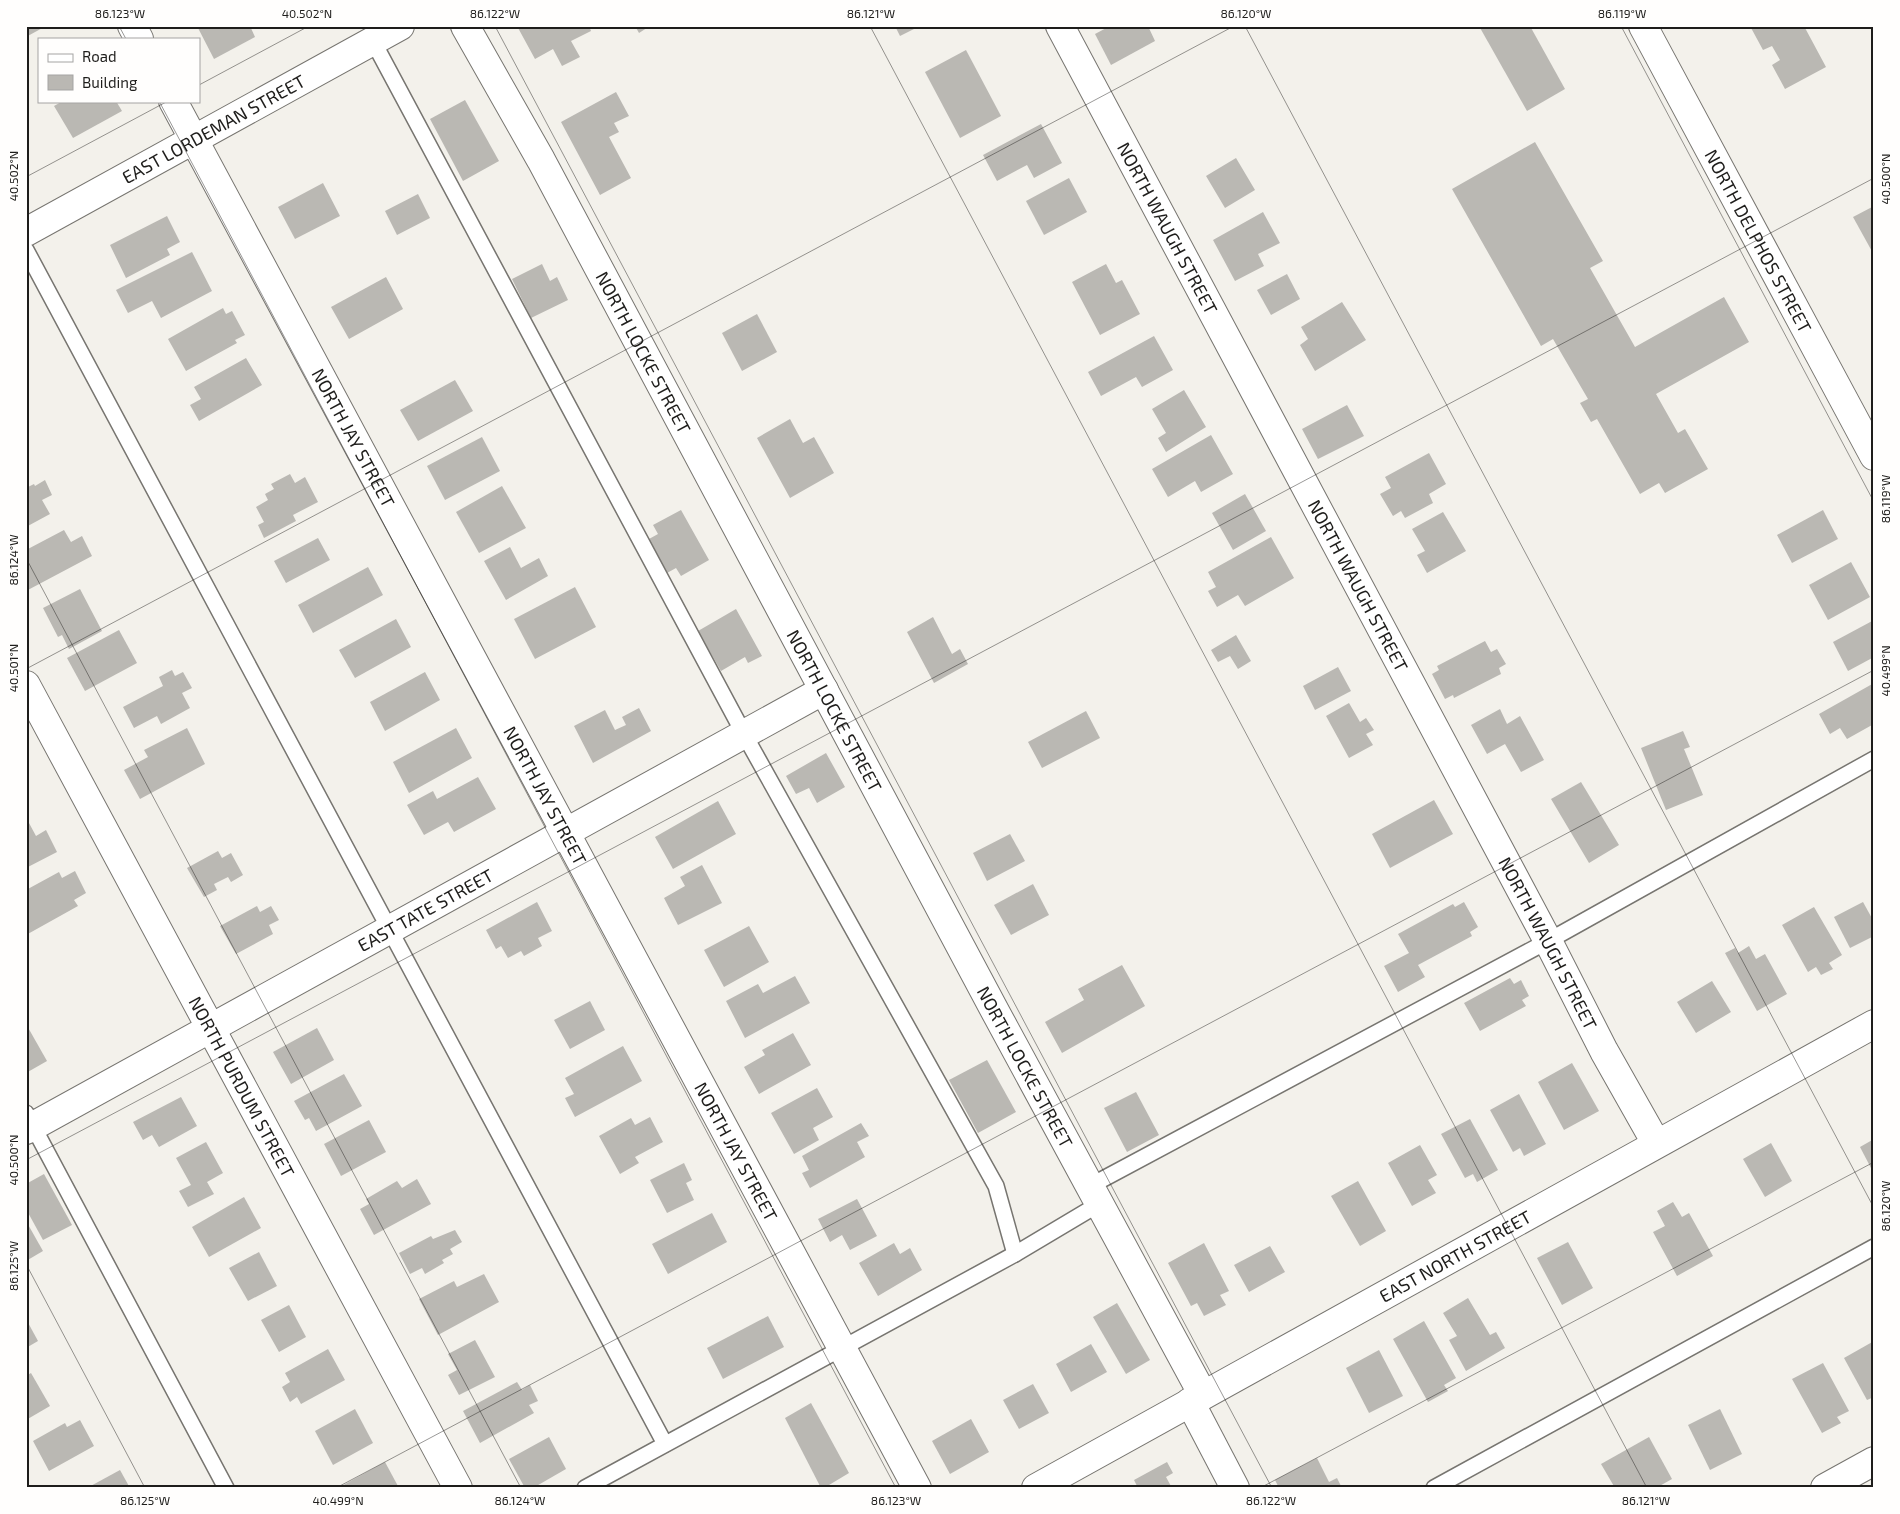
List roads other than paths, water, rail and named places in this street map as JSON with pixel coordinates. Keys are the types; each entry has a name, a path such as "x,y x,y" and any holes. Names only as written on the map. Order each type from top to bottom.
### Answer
{"street":[{"path":"132,26 138,38"},
{"name":"EAST LORDEMAN STREET","path":"26,232 400,26"},
{"name":"NORTH LOCKE STREET","path":"465,26 541,160 1095,1195 1197,1398 1235,1488"},
{"name":"NORTH WAUGH STREET","path":"1060,26 1548,941 1604,1051 1656,1143"},
{"name":"NORTH DELPHOS STREET","path":"1643,26 1874,456"},
{"name":"NORTH JAY STREET","path":"174,102 917,1488"},
{"name":"NORTH PURDUM STREET","path":"26,685 458,1488"},
{"name":"EAST TATE STREET","path":"29,1123 210,1028 824,690"},
{"name":"EAST NORTH STREET","path":"1036,1488 1656,1143 1873,1026"},
{"path":"1825,1488 1874,1461"}],"lane":[{"path":"373,41 744,734 996,1186 1015,1254"},
{"path":"26,250 665,1444"},
{"path":"585,1488 1015,1254 1095,1195 1874,759"},
{"path":"29,1123 226,1488"},
{"path":"1434,1488 1874,1247"}]}
